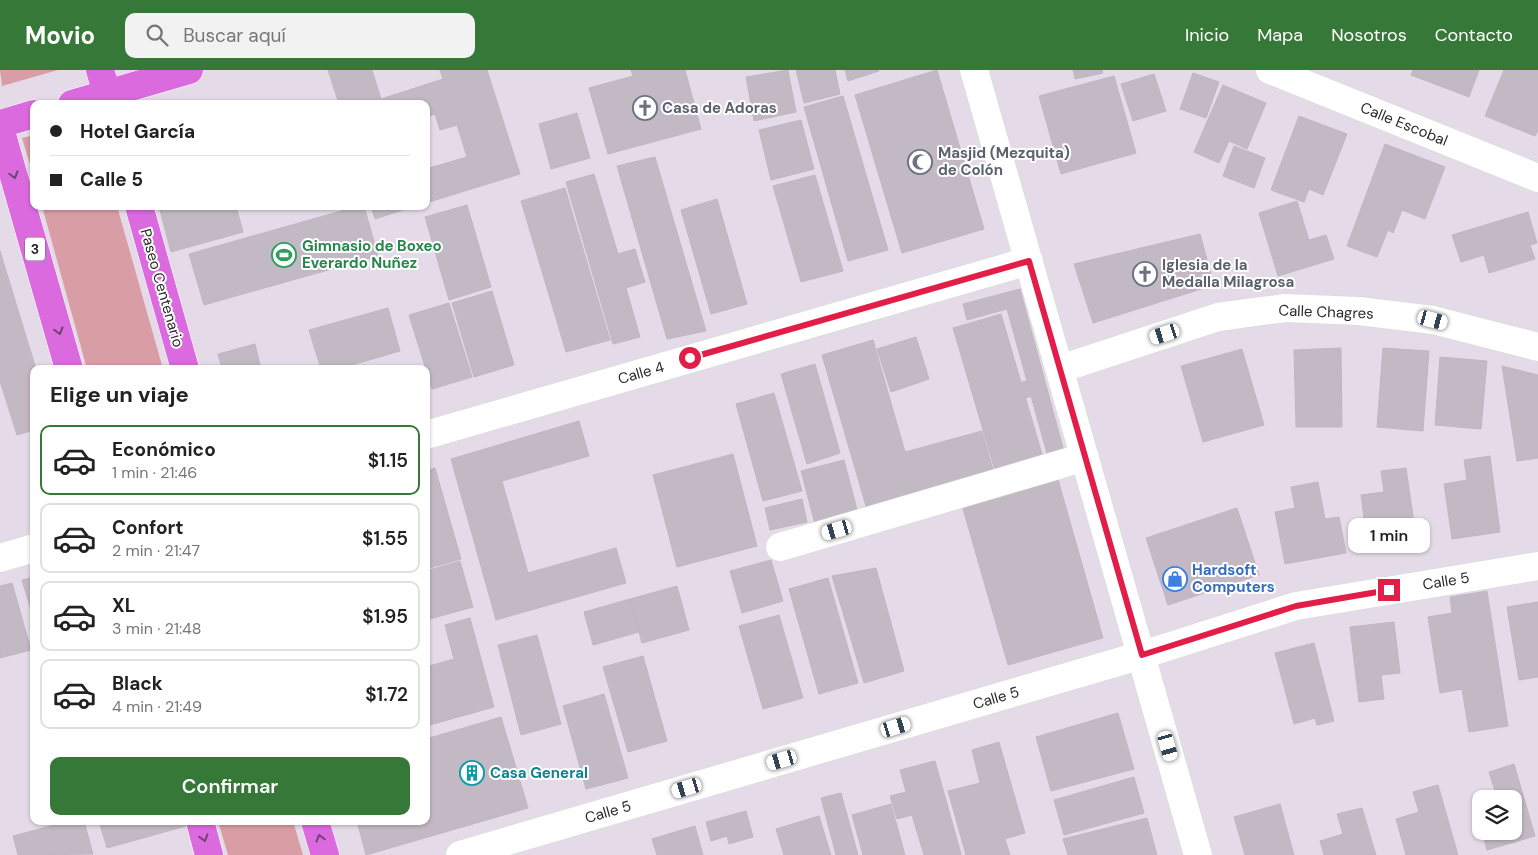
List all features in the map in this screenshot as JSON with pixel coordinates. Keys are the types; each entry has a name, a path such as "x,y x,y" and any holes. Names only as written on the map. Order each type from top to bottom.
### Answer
{"main road":[{"path":"81,100 105,89 188,70"},
{"path":"0,124 30,115"},
{"name":"3","path":"0,128 68,365"},
{"name":"Paseo Centenario","path":"140,210 185,365"},
{"path":"201,825 209,855"},
{"path":"316,825 325,855"}],"street":[{"path":"974,70 1198,855"},
{"name":"Calle Escobal","path":"1270,70 1538,178"},
{"name":"Calle 4","path":"430,434 1029,261"},
{"name":"Calle Chagres","path":"1060,369 1218,317 1285,308 1359,311 1433,320 1538,347"},
{"path":"780,547 1085,457"},
{"path":"0,558 30,549"},
{"name":"Calle 5","path":"460,855 1142,655 1296,606 1538,566"}],"shaded area":[{"path":"0,70 58,70 2,86"},
{"path":"30,136 30,165 22,138"},
{"path":"43,210 118,210 162,365 86,365"},
{"path":"219,825 294,825 303,855 228,855"}],"building":[{"path":"328,70 372,70 381,99 443,79 440,70 487,70 520,174 430,202 430,168 467,157 457,125 440,130 435,114 430,116 430,100 338,100"},
{"name":"Casa de Adoras","path":"631,70 685,70 701,129 608,154 589,88 633,76"},
{"path":"788,70 796,112 754,121 746,77"},
{"path":"796,70 835,70 840,94 804,103"},
{"path":"845,70 878,70 879,71 848,81"},
{"name":"Masjid (Mezquita) de Colón","path":"937,70 984,229 902,253 855,95"},
{"path":"1073,70 1102,70 1103,73 1075,79"},
{"path":"1413,70 1479,70 1469,97 1411,75"},
{"path":"1504,70 1538,70 1538,130 1535,136 1485,116"},
{"path":"1193,73 1219,82 1206,118 1180,109"},
{"path":"1154,74 1166,111 1133,121 1121,84"},
{"path":"1114,76 1136,153 1061,174 1039,96"},
{"path":"1223,85 1266,103 1247,149 1229,141 1219,163 1194,152"},
{"path":"843,96 888,250 848,261 804,107"},
{"path":"577,113 590,158 551,169 539,124"},
{"path":"1299,116 1347,134 1323,195 1309,189 1304,202 1271,190"},
{"path":"801,120 814,169 771,180 759,130"},
{"path":"1385,144 1445,167 1425,219 1402,210 1393,233 1388,230 1377,257 1347,246"},
{"path":"1234,146 1265,158 1254,188 1223,176"},
{"path":"655,157 706,331 667,339 617,166"},
{"path":"594,174 618,254 635,249 645,282 626,288 640,337 613,344 566,182"},
{"path":"815,175 843,271 801,282 773,186"},
{"path":"565,188 610,340 566,352 521,201"},
{"path":"717,199 747,304 711,314 681,210"},
{"path":"1297,201 1309,240 1326,235 1334,259 1278,276 1259,213"},
{"path":"467,205 491,287 449,300 425,217"},
{"path":"160,210 237,210 243,232 171,252"},
{"name":"Gimnasio de Boxeo Everardo Nuñez","path":"345,210 365,210 378,256 204,305 189,254"},
{"path":"372,210 403,210 375,219"},
{"path":"1528,212 1537,243 1530,245 1535,259 1489,273 1484,255 1461,262 1452,235"},
{"name":"Iglesia de la Medalla Milagrosa","path":"1200,234 1214,285 1093,323 1074,264"},
{"path":"0,251 35,365 30,365 30,431 17,435 0,381"},
{"path":"1020,289 1066,459 1050,464 1031,396 1026,398 1022,382 1027,381 1007,309 967,320 963,304"},
{"path":"492,291 514,365 474,377 452,303"},
{"path":"449,303 472,377 432,389 430,365 425,365 409,315"},
{"path":"388,308 400,351 352,365 320,365 309,330"},
{"path":"1001,314 1044,461 996,474 953,328"},
{"path":"916,337 929,379 891,392 877,349"},
{"path":"873,340 905,452 982,431 995,477 868,513 822,355"},
{"path":"255,344 260,365 221,365 218,354"},
{"path":"1341,348 1342,427 1296,427 1294,350"},
{"path":"1383,348 1429,351 1423,431 1377,427"},
{"path":"1242,349 1264,425 1203,442 1181,366"},
{"path":"1440,357 1487,361 1481,429 1435,425"},
{"path":"815,364 840,453 807,464 781,374"},
{"path":"1502,366 1538,375 1538,458 1517,461"},
{"path":"774,393 802,491 763,501 736,404"},
{"path":"579,421 589,456 502,481 528,573 616,548 626,583 496,620 451,459"},
{"path":"733,454 757,546 677,567 653,475"},
{"path":"1490,456 1500,532 1452,539 1444,484 1467,480 1464,460"},
{"path":"844,460 859,517 816,528 801,471"},
{"path":"435,468 461,559 430,568 430,470"},
{"path":"1406,468 1417,543 1368,550 1361,495 1384,492 1381,471"},
{"path":"1057,476 1103,638 1008,665 961,502"},
{"path":"1318,482 1325,519 1339,517 1346,553 1285,564 1275,512 1295,508 1291,487"},
{"path":"802,499 807,522 770,530 765,508"},
{"path":"1237,508 1259,575 1168,605 1146,538"},
{"path":"771,560 783,601 742,613 730,571"},
{"path":"460,561 473,607 430,619 430,570"},
{"path":"876,568 904,671 864,683 832,576"},
{"path":"30,578 30,607 22,580"},
{"path":"828,578 858,683 819,694 789,589"},
{"path":"12,583 30,650 0,658 0,586"},
{"path":"677,586 689,630 642,643 630,599"},
{"path":"1487,591 1508,726 1469,732 1462,689 1440,693 1428,617 1452,613 1450,597"},
{"path":"630,599 639,632 593,645 584,612"},
{"path":"1538,602 1538,677 1519,680 1507,607"},
{"path":"779,615 803,698 763,709 739,626"},
{"path":"470,618 494,707 430,725 430,666 454,659 445,625"},
{"path":"1394,622 1400,673 1381,675 1384,699 1359,702 1350,627"},
{"path":"537,635 561,724 521,735 498,645"},
{"path":"1314,643 1334,721 1317,725 1315,718 1294,724 1275,653"},
{"path":"643,656 667,741 628,752 603,667"},
{"path":"604,694 628,778 586,789 563,706"},
{"path":"1118,713 1134,769 1051,791 1036,737"},
{"name":"Casa General","path":"501,717 528,808 366,855 358,825 430,825 430,738"},
{"path":"999,742 1025,833 1005,839 1010,855 966,855 948,791 980,783 972,750"},
{"path":"935,761 961,855 924,855 912,815 897,819 890,796 906,792 900,770"},
{"path":"1514,764 1522,790 1495,790 1489,772"},
{"path":"1134,777 1144,813 1064,835 1054,800"},
{"path":"1438,785 1458,855 1406,855 1396,819 1419,812 1413,792"},
{"path":"1522,791 1535,836 1522,840"},
{"path":"841,793 858,855 836,855 821,798"},
{"path":"891,804 905,855 863,855 852,815"},
{"path":"1280,804 1294,855 1245,855 1234,817"},
{"path":"1362,808 1376,855 1324,855 1320,841 1343,834 1337,814"},
{"path":"746,811 753,837 729,844 727,836 711,841 706,822"},
{"path":"819,816 831,855 784,855 776,829"},
{"path":"1147,818 1157,855 1068,855 1063,839"},
{"path":"55,825 85,825 93,854 18,855 13,836"},
{"path":"100,825 186,825 186,826 107,848"},
{"path":"695,826 703,855 657,855 652,839"},
{"path":"1484,840 1521,840 1487,850"}],"place":[{"name":"Casa de Adoras","path":"645,108"},
{"name":"Masjid (Mezquita) de Colón","path":"920,162"},
{"name":"Gimnasio de Boxeo Everardo Nuñez","path":"284,255"},
{"name":"Iglesia de la Medalla Milagrosa","path":"1145,274"},
{"name":"Hardsoft Computers","path":"1175,579"},
{"name":"Casa General","path":"472,773"}],"route":[{"path":"690,358 1029,261 1142,655 1296,606 1389,590"}]}
